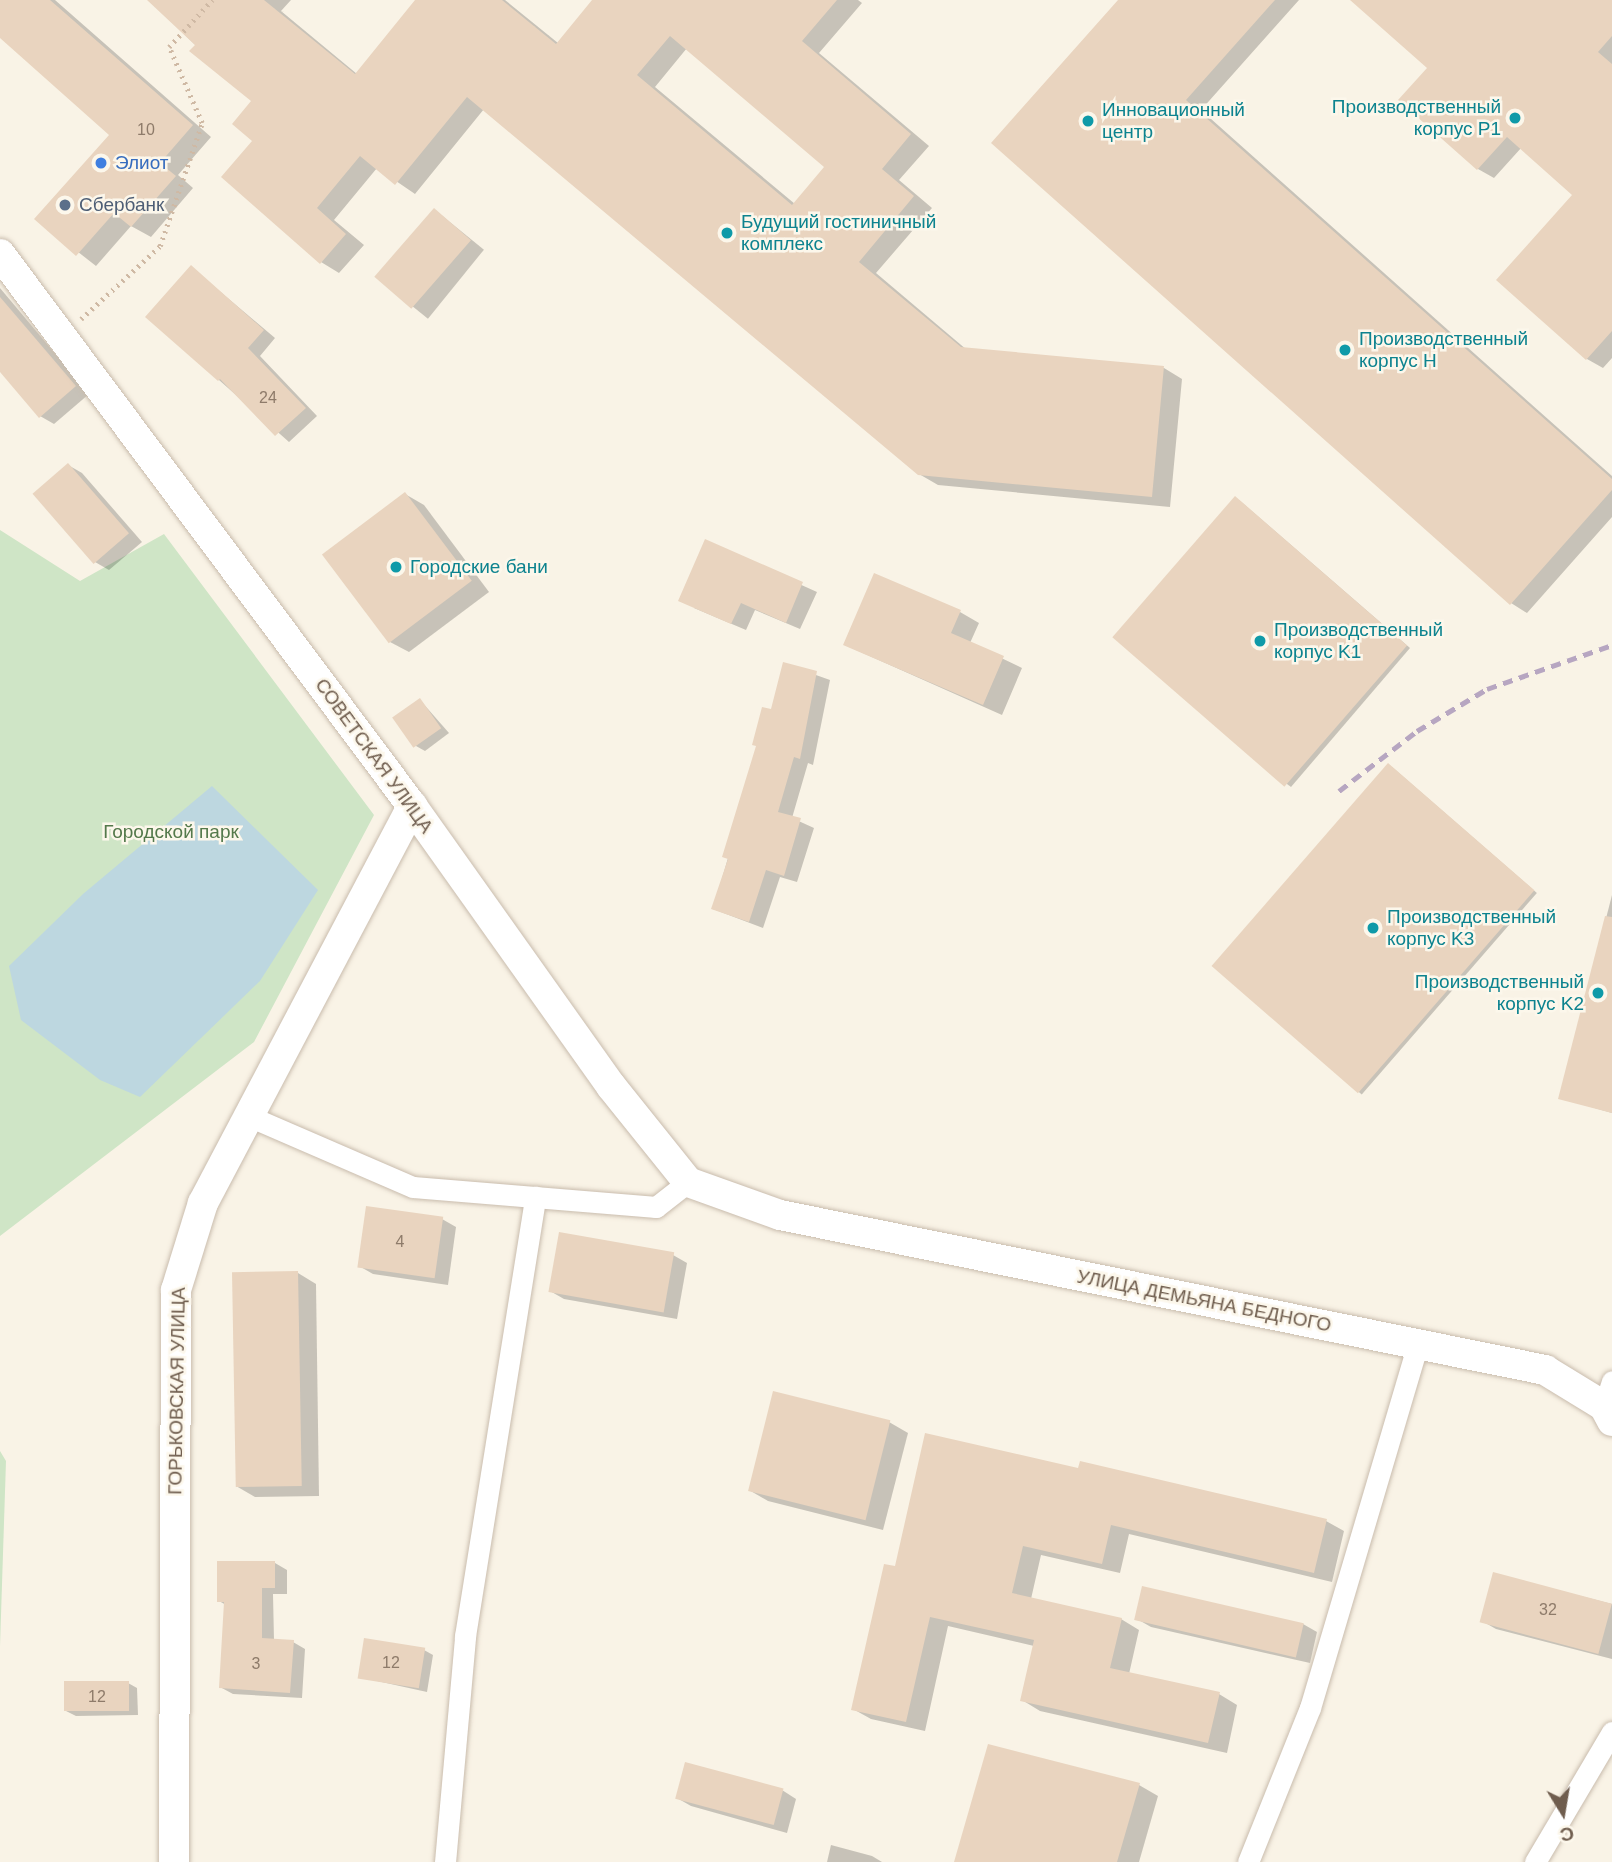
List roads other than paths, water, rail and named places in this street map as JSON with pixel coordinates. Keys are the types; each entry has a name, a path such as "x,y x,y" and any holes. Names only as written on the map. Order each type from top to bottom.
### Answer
{"main road":[{"name":"СОВЕТСКАЯ УЛИЦА","path":"0,254 412,806 611,1086 688,1182"},
{"name":"ГОРЬКОВСКАЯ УЛИЦА","path":"174,1862 176,1290 203,1203 251,1117 412,806"},
{"name":"УЛИЦА ДЕМЬЯНА БЕДНОГО","path":"688,1182 780,1214 1545,1370 1609,1403"}],"street":[{"path":"251,1117 413,1187 656,1207 688,1182"},
{"path":"445,1862 465,1636 535,1197"},
{"path":"1248,1862 1310,1708 1418,1344"},
{"path":"1535,1862 1612,1732"}],"water":[{"path":"212,786 318,890 260,981 140,1097 100,1080 21,1020 9,966 83,894"}],"railway":[{"path":"1339,791 1417,731 1487,689 1612,645"}],"place":[{"name":"Производственный корпус P1","path":"1515,118"},
{"name":"Инновационный центр","path":"1088,121"},
{"name":"Элиот","path":"101,163"},
{"name":"Сбербанк","path":"65,205"},
{"name":"Будущий гостиничный комплекс","path":"727,233"},
{"name":"Производственный корпус H","path":"1345,350"},
{"name":"Городские бани","path":"396,567"},
{"name":"Производственный корпус K1","path":"1260,641"},
{"name":"Производственный корпус K3","path":"1373,928"},
{"name":"Производственный корпус K2","path":"1598,993"}],"park label":[{"name":"Городской парк","path":"171,832"}]}
